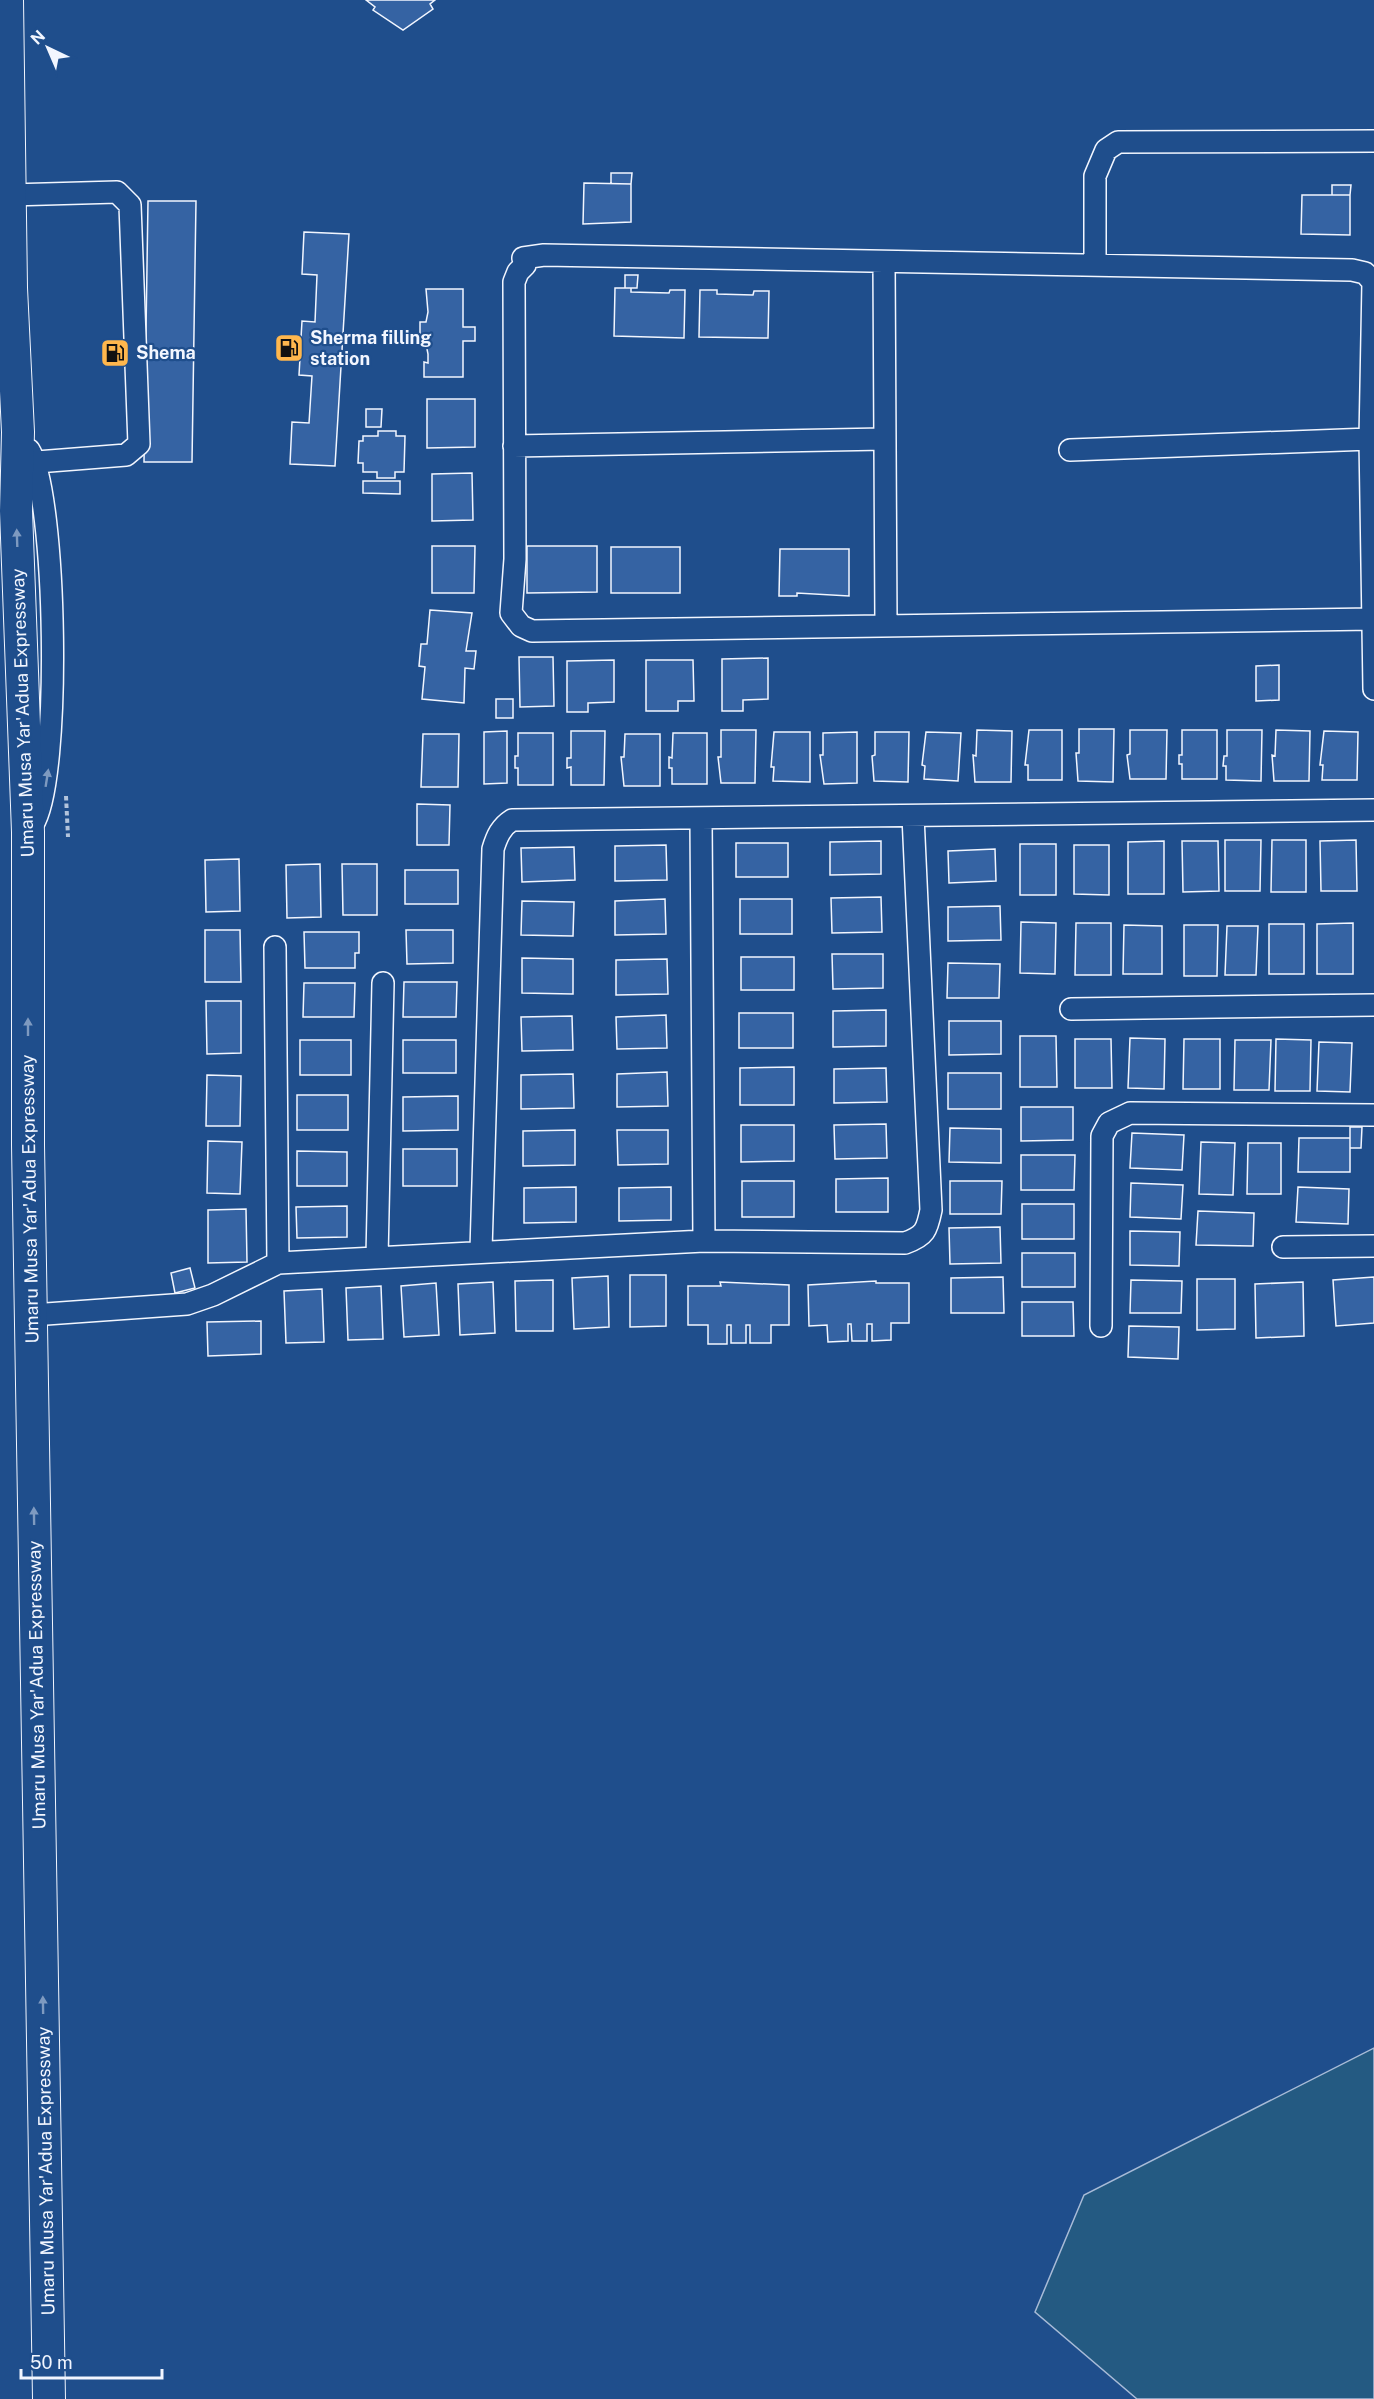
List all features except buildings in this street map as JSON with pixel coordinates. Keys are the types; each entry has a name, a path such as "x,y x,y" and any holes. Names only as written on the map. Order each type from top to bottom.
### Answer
{"highway":[{"name":"Umaru Musa Yar'Adua Expressway","path":"7,0 11,288 18,432 16,511 28,832 28,1145 49,2399"},
{"path":"0,256 11,288"}],"street":[{"path":"1095,265 1095,176 1106,150 1118,142 1374,141"},
{"path":"10,195 117,192 130,205 139,444 126,455 37,462"},
{"path":"1373,619 886,624 532,631 521,626 511,614 515,560 514,282 518,272 525,265 523,258 544,255 1352,270 1365,273 1373,282 1370,439 1373,619 1374,689"},
{"path":"884,262 886,624"},
{"path":"18,432 37,462 49,571 52,696 48,776 38,817 28,832"},
{"path":"514,446 884,439"},
{"path":"1070,450 1370,439"},
{"path":"481,1251 493,849 504,825 512,820 701,820 1374,810"},
{"path":"32,1315 187,1304 278,1263 704,1241 905,1243 920,1238 928,1225 931,1210 913,816"},
{"path":"701,820 704,1241"},
{"path":"275,947 278,1263"},
{"path":"376,1257 383,983"},
{"path":"1071,1009 1374,1005"},
{"path":"1101,1326 1102,1136 1109,1123 1130,1113 1374,1115"},
{"path":"1283,1247 1374,1246"}],"path":[{"path":"66,796 68,837"}],"shaded area":[{"path":"1374,2048 1374,2399 1137,2399 1035,2312 1084,2195"}],"place":[{"name":"Sherma filling station","path":"289,348"},
{"name":"Shema","path":"115,353"}]}
